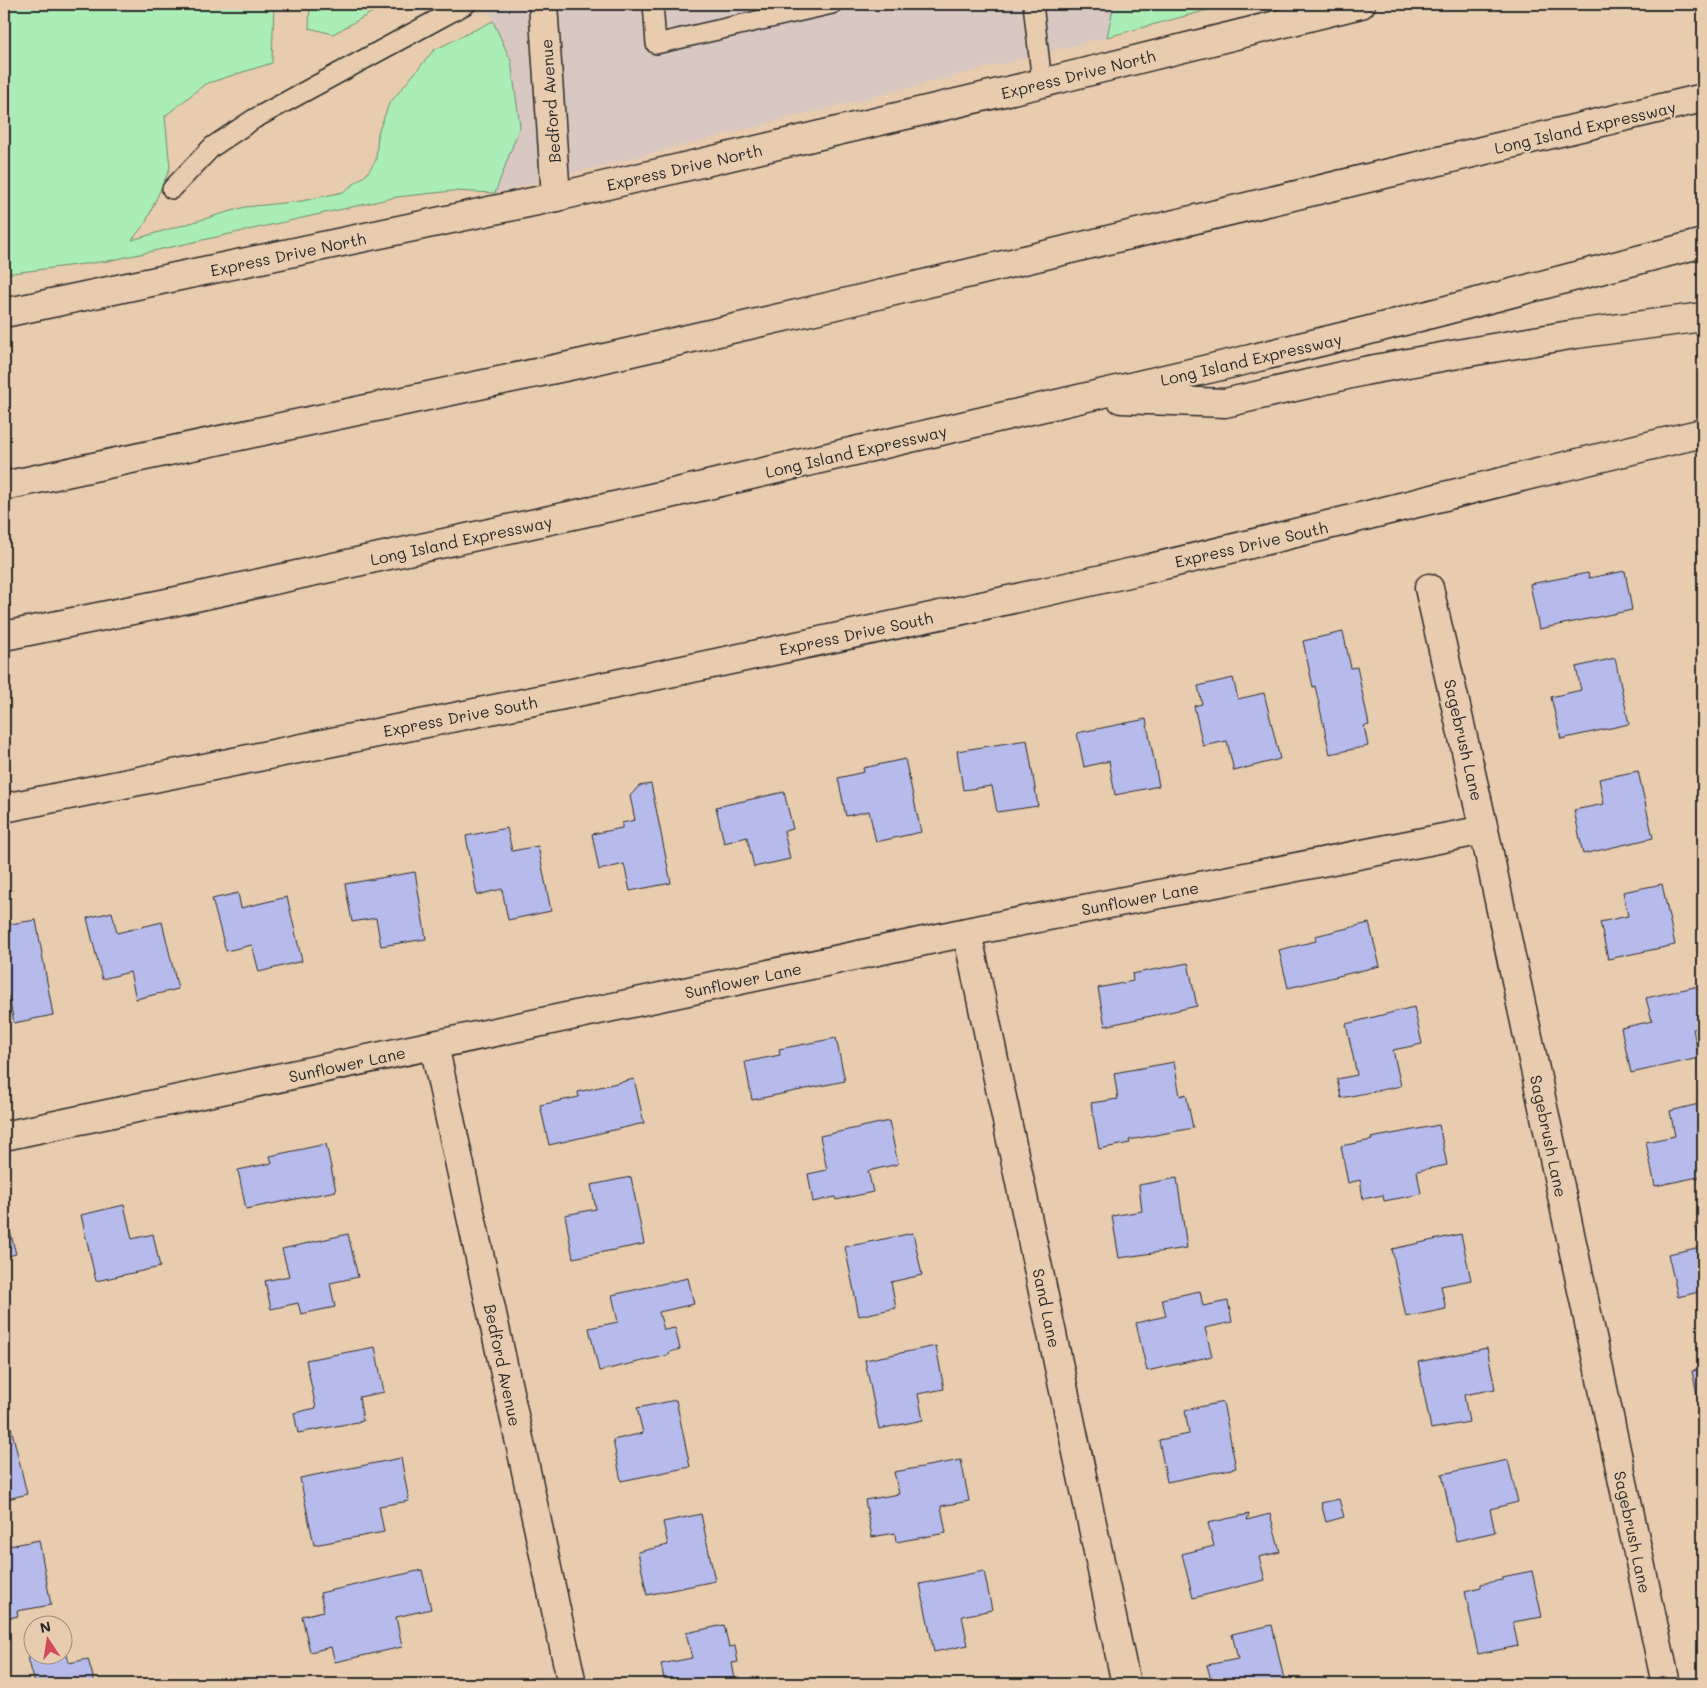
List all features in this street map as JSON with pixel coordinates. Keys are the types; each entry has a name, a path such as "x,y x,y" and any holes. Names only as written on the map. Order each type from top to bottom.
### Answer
{"main road":[{"name":"Bedford Avenue","path":"543,4 556,197"},
{"name":"Express Drive North","path":"4,313 556,197 1042,83 1360,4"},
{"name":"Long Island Expressway","path":"4,486 347,415 593,361 819,309 1696,98"},
{"name":"Long Island Expressway","path":"4,636 196,597 588,512 1085,398 1366,331 1703,243"},
{"path":"1085,398 1225,402 1364,371 1469,352 1576,334 1703,317"},
{"name":"Express Drive South","path":"4,808 605,687 980,606 1320,527 1703,433"},
{"name":"Sagebrush Lane","path":"1429,588 1484,830 1666,1684"},
{"name":"Sunflower Lane","path":"4,1136 968,932 1484,830"},
{"name":"Sand Lane","path":"968,932 1126,1684"},
{"name":"Bedford Avenue","path":"434,1045 572,1684"}],"lane":[{"path":"172,189 212,147 254,119 466,4"},
{"path":"653,4 656,44 832,4"},
{"path":"1033,4 1042,83"}],"shaded area":[{"path":"485,4 1114,4 1107,37 495,193 520,126 511,61"}],"green space":[{"path":"4,4 274,4 272,63 205,84 165,116 170,168 146,222 132,240 245,207 302,201 343,192 366,175 376,160 378,133 389,104 434,50 493,21 511,61 520,126 495,193 453,191 397,197 108,261 4,274"},
{"path":"310,4 387,4 333,34 309,28"},
{"path":"1114,4 1230,4 1107,37"}],"building":[{"path":"1625,571 1632,610 1539,629 1530,584 1588,573 1589,578"},
{"path":"1343,632 1351,668 1357,667 1369,725 1364,726 1368,746 1330,754 1303,641"},
{"path":"1615,658 1629,724 1561,739 1551,697 1581,690 1576,667"},
{"path":"1233,678 1238,699 1264,693 1280,759 1234,771 1227,741 1203,746 1194,706 1202,704 1198,686"},
{"path":"1146,719 1159,786 1115,795 1109,761 1084,767 1077,733"},
{"path":"1027,740 1038,806 997,812 992,786 963,790 957,751"},
{"path":"905,759 921,832 876,842 869,811 846,816 838,778 864,772 863,768"},
{"path":"1638,771 1653,838 1583,854 1574,810 1604,804 1599,779"},
{"path":"651,784 671,883 630,891 624,864 599,870 592,834 622,828 622,823 635,820 630,796 639,786"},
{"path":"784,792 793,829 784,831 790,859 754,867 747,837 724,843 716,807"},
{"path":"507,828 512,851 538,846 551,911 508,920 502,889 477,895 466,836"},
{"path":"415,872 426,939 381,946 376,918 352,922 345,884"},
{"path":"1662,884 1675,945 1608,959 1600,922 1628,916 1623,892"},
{"path":"238,893 241,908 287,897 302,961 259,972 252,945 226,951 212,899"},
{"path":"112,912 117,933 162,922 178,989 136,999 130,972 102,979 87,918"},
{"path":"36,920 53,1015 14,1023 9,997 4,998 4,925"},
{"path":"1369,923 1380,966 1288,988 1279,950 1316,941 1315,936"},
{"path":"1188,963 1197,1006 1105,1026 1098,988 1133,981 1132,974"},
{"path":"1703,985 1703,1027 1693,1029 1699,1058 1631,1073 1621,1028 1652,1021 1646,998"},
{"path":"1414,1007 1422,1044 1393,1050 1401,1086 1341,1098 1337,1079 1357,1075 1346,1024"},
{"path":"836,1038 845,1081 752,1100 745,1062 780,1055 779,1049"},
{"path":"1174,1062 1180,1096 1186,1094 1193,1128 1129,1140 1130,1143 1099,1149 1091,1103 1118,1099 1114,1073"},
{"path":"634,1079 644,1123 549,1145 540,1105 579,1097 578,1092"},
{"path":"1703,1103 1703,1176 1655,1186 1646,1142 1675,1136 1670,1111"},
{"path":"889,1121 898,1164 868,1171 873,1192 836,1200 835,1197 813,1202 808,1174 827,1170 820,1136"},
{"path":"1439,1125 1447,1165 1417,1171 1421,1194 1384,1201 1383,1195 1363,1199 1360,1180 1348,1183 1341,1146 1372,1140 1371,1138"},
{"path":"326,1144 336,1191 246,1209 238,1170 272,1163 270,1156"},
{"path":"631,1177 644,1244 573,1258 565,1215 596,1209 591,1185"},
{"path":"1177,1178 1187,1248 1119,1258 1112,1216 1142,1211 1139,1185"},
{"path":"124,1205 132,1239 153,1234 160,1267 96,1281 81,1215"},
{"path":"4,1212 16,1254 4,1257"},
{"path":"1703,1223 1703,1291 1678,1297 1668,1254 1701,1247 1695,1224"},
{"path":"913,1233 922,1275 891,1282 896,1308 859,1316 845,1247"},
{"path":"348,1234 358,1277 330,1283 335,1307 301,1314 298,1303 271,1309 265,1281 289,1276 282,1249"},
{"path":"1461,1234 1471,1280 1441,1286 1446,1309 1406,1317 1392,1249"},
{"path":"688,1278 694,1304 659,1312 664,1330 675,1328 680,1349 670,1352 669,1355 599,1371 589,1328 618,1322 612,1295"},
{"path":"1200,1291 1203,1306 1228,1301 1232,1322 1205,1328 1212,1356 1147,1371 1136,1323 1166,1316 1162,1299"},
{"path":"936,1346 944,1389 918,1394 923,1420 879,1429 865,1360"},
{"path":"375,1347 384,1392 359,1397 363,1421 298,1433 294,1413 316,1408 306,1360"},
{"path":"1487,1348 1495,1389 1464,1395 1469,1422 1431,1429 1418,1362"},
{"path":"1703,1369 1703,1411 1701,1412 1692,1371"},
{"path":"676,1400 690,1467 621,1481 613,1440 643,1433 637,1408"},
{"path":"1223,1402 1236,1468 1167,1482 1159,1440 1189,1434 1185,1410"},
{"path":"11,1427 27,1494 4,1500 4,1428"},
{"path":"401,1458 409,1501 379,1506 384,1532 314,1545 300,1478"},
{"path":"961,1460 969,1501 941,1506 946,1533 896,1542 895,1533 872,1537 865,1500 899,1494 894,1472"},
{"path":"1508,1460 1518,1502 1490,1509 1495,1532 1456,1541 1442,1474"},
{"path":"1339,1499 1344,1517 1326,1522 1321,1503"},
{"path":"701,1514 715,1581 647,1595 638,1552 668,1545 663,1522"},
{"path":"1249,1514 1247,1520 1270,1514 1280,1552 1259,1557 1265,1580 1193,1598 1182,1554 1214,1546 1208,1523"},
{"path":"39,1540 51,1605 17,1611 18,1616 4,1619 4,1547"},
{"path":"422,1570 431,1609 396,1617 402,1647 335,1662 331,1647 310,1652 302,1616 324,1611 320,1593"},
{"path":"984,1571 992,1610 962,1616 968,1645 934,1652 920,1584"},
{"path":"1532,1571 1542,1617 1513,1622 1518,1646 1478,1654 1465,1591 1481,1587 1481,1584 1502,1580 1502,1577"},
{"path":"724,1625 729,1647 735,1646 738,1662 732,1663 736,1684 665,1684 661,1664 692,1658 686,1633"},
{"path":"1272,1625 1285,1684 1212,1684 1207,1665 1238,1659 1232,1634"},
{"path":"88,1659 95,1684 28,1684 35,1683 30,1666 72,1666 72,1662"}]}
